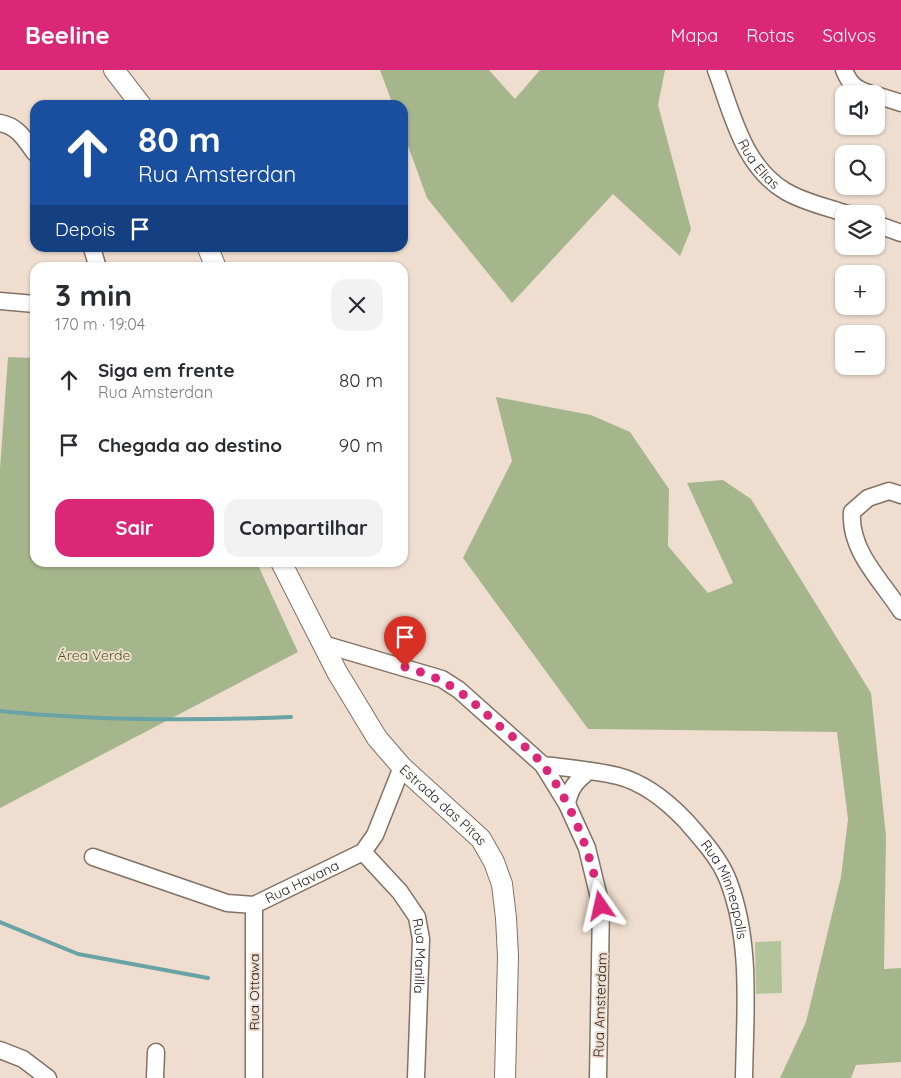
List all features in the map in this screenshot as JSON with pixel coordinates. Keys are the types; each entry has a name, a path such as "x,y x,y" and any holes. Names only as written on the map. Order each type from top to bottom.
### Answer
{"main road":[{"path":"114,70 137,100"},
{"name":"Estrada das Pitas","path":"284,567 362,714 388,753 481,839 494,862 502,884 508,956 505,1078"}],"street":[{"name":"Rua Elias","path":"716,70 743,143 760,169 785,191 835,210"},
{"path":"844,70 852,85"},
{"path":"885,98 901,103"},
{"path":"0,123 8,125 19,132 30,146"},
{"path":"885,227 901,233"},
{"path":"0,301 30,304"},
{"path":"901,495 889,491 868,498 852,512 851,524 854,536 870,568 901,611"},
{"name":"Rua Amsterdam","path":"324,644 442,679 459,690 543,765 567,804 587,848 601,906 602,937 598,1078"},
{"name":"Rua Minneapolis","path":"543,765 619,776 656,794 674,808 694,830 727,878 736,906 743,940 744,1078"},
{"path":"363,852 375,835 402,767"},
{"path":"567,804 569,790 589,771"},
{"name":"Rua Havana","path":"93,857 218,900 254,905 363,852"},
{"name":"Rua Manilla","path":"363,852 400,892 417,917 421,939 416,1078"},
{"name":"Rua Ottawa","path":"254,905 254,1078"},
{"path":"0,1050 23,1059 48,1078"},
{"path":"156,1052 156,1078"}],"green space":[{"path":"380,70 489,70 515,99 540,70 665,70 658,105 691,229 680,256 613,194 512,303 427,198 408,146 408,100 391,100"},
{"name":"Área Verde","path":"8,357 30,358 30,567 259,567 298,652 0,808 0,469"},
{"path":"496,397 591,415 630,432 669,489 668,546 708,593 733,583 687,483 723,480 751,499 871,693 886,836 884,969 901,968 901,1062 856,1065 851,1078 780,1078 806,1022 841,877 848,819 837,732 588,729 463,558 512,461"},
{"path":"781,941 782,993 756,994 755,942"}],"waterway":[{"path":"0,711 73,717 145,719 291,717"},
{"path":"0,922 78,954 208,978"}],"route":[{"path":"405,667 442,679 459,690 543,765 567,804 587,848 596,878 601,906"}]}
